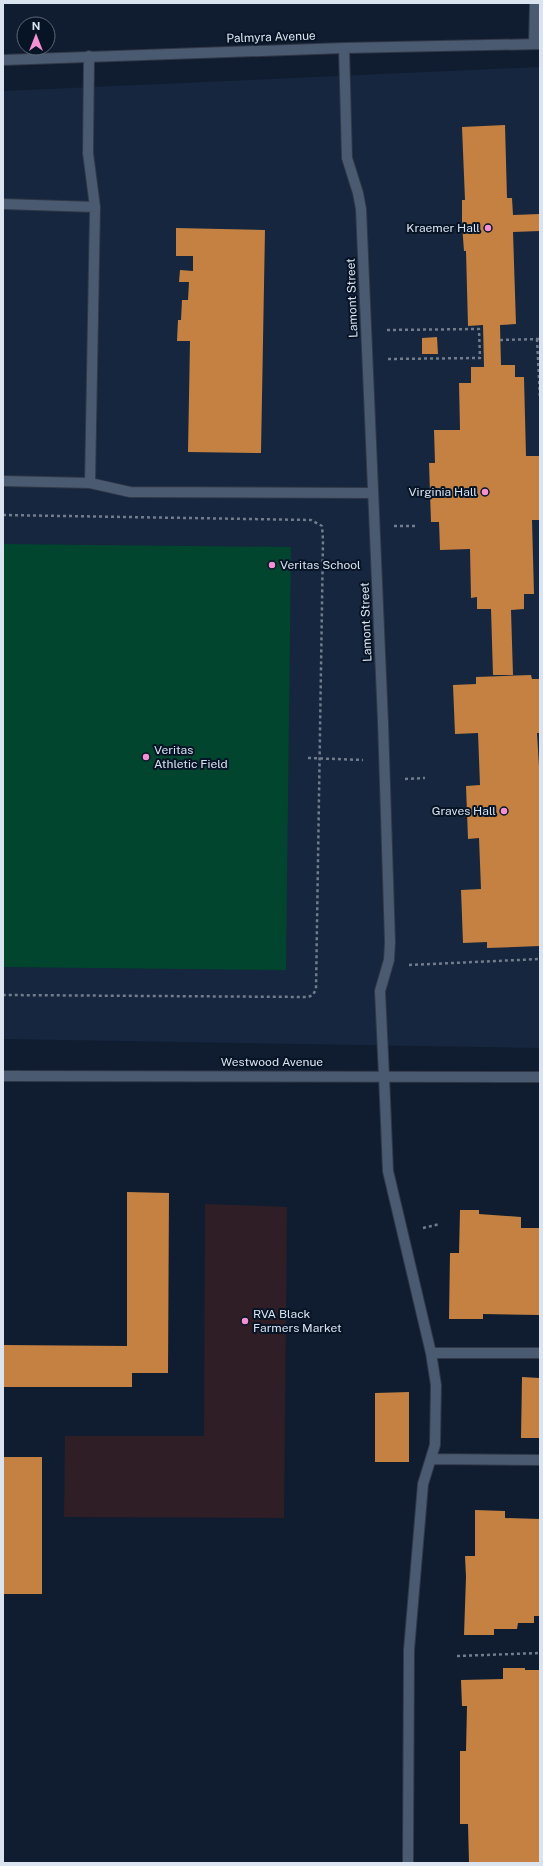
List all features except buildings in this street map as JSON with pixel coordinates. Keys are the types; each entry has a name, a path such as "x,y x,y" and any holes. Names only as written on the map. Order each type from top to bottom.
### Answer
{"street":[{"path":"535,3 537,44"},
{"name":"Palmyra Avenue","path":"3,60 344,48 537,44"},
{"name":"Lamont Street","path":"344,48 346,149 349,165 360,201 373,493 390,942 389,960 380,991 388,1171 431,1353 435,1376 436,1436 423,1484 420,1507 409,1650 408,1863"},
{"path":"89,56 88,153 95,207 90,483"},
{"path":"3,204 95,207"},
{"path":"3,481 90,483 130,492 373,493"},
{"name":"Westwood Avenue","path":"3,1076 540,1077"},
{"path":"431,1353 540,1353"},
{"path":"431,1459 540,1460"}],"path":[{"path":"366,331 479,329 480,358 367,360"},
{"path":"500,340 539,339 540,398"},
{"path":"3,516 311,520 322,526 323,540 316,989 312,995 308,997 3,995"},
{"path":"394,526 418,526"},
{"path":"308,758 348,760"},
{"path":"402,779 425,778"},
{"path":"434,964 540,959"},
{"path":"416,1229 440,1224"},
{"path":"457,1656 540,1653"}],"shaded area":[{"name":"Veritas School","path":"540,67 540,1048 3,1039 3,91"},
{"name":"RVA Black Farmers Market","path":"205,1204 287,1207 284,1518 64,1517 65,1436 204,1436"}],"green space":[{"name":"Veritas Athletic Field","path":"3,544 291,547 286,970 3,967"}],"place":[{"name":"Kraemer Hall","path":"488,228"},
{"name":"Virginia Hall","path":"485,492"},
{"name":"Veritas School","path":"272,565"},
{"name":"Veritas Athletic Field","path":"146,757"},
{"name":"Graves Hall","path":"504,811"},
{"name":"RVA Black Farmers Market","path":"245,1321"}]}
